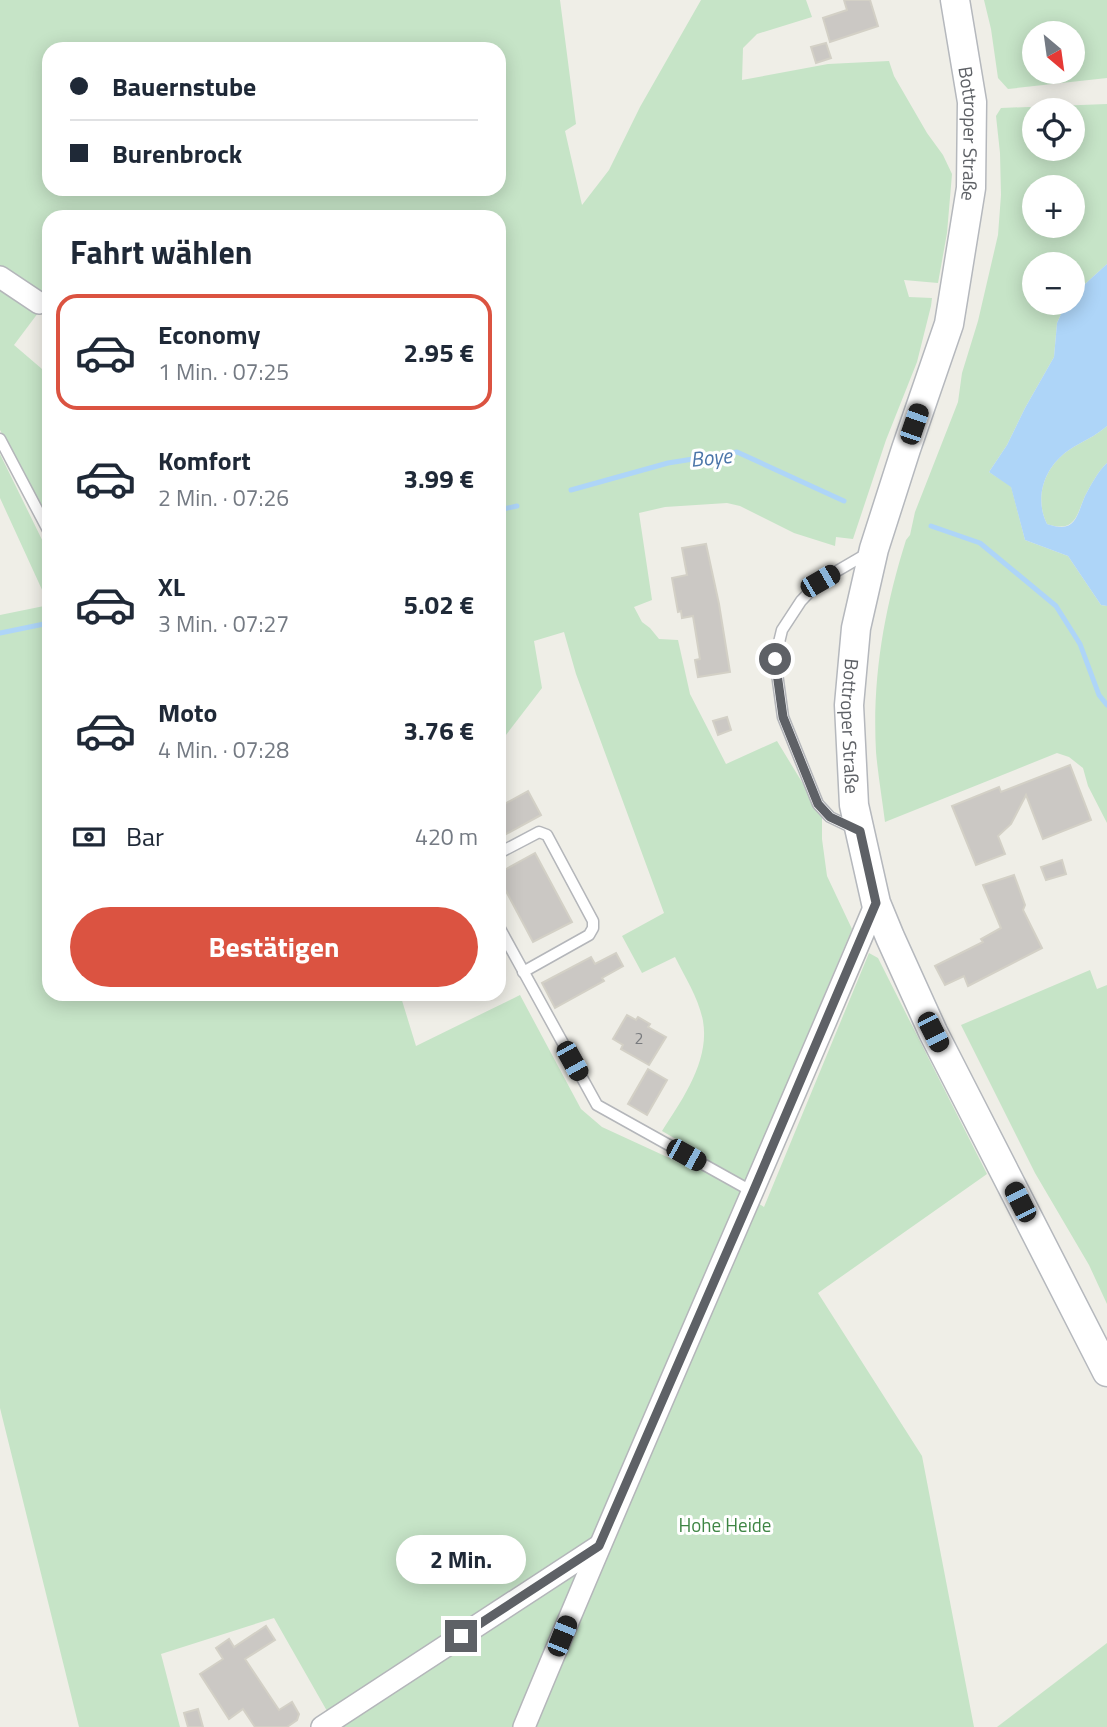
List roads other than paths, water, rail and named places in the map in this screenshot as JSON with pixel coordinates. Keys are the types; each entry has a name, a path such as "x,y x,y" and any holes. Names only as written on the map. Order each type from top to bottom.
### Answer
{"main road":[{"name":"Bottroper Straße","path":"955,0 972,102 971,188 949,324 874,549 856,628 849,705 854,805 876,903 933,1032 1107,1372"}],"street":[{"path":"0,277 39,303"},
{"path":"524,1727 599,1546 876,903"},
{"path":"323,1727 599,1546"}],"lane":[{"path":"0,439 42,518"},
{"path":"860,831 830,817 818,804 783,717 775,659 782,630 801,601 820,581 874,549"},
{"path":"506,849 539,832 547,835 593,920 589,935 523,972"},
{"path":"506,940 597,1105 753,1192"}],"water":[{"path":"1107,264 1107,426 1069,450 1053,465 1044,484 1041,504 1047,524 1064,527 1074,522 1095,478 1107,463 1107,606 1101,605 1068,556 1025,540 1011,487 989,472 1007,445 1054,357 1057,323 1061,315 1085,315 1085,284"}],"waterway":[{"name":"Boye","path":"571,490 668,463 737,452 844,501"},
{"name":"Boye","path":"506,508 517,506"},
{"name":"Boye","path":"931,526 980,543 1056,606 1080,644 1099,695 1107,705"},
{"name":"Boye","path":"0,633 42,624"}],"park label":[{"name":"Hohe Heide","path":"725,1524"}]}
